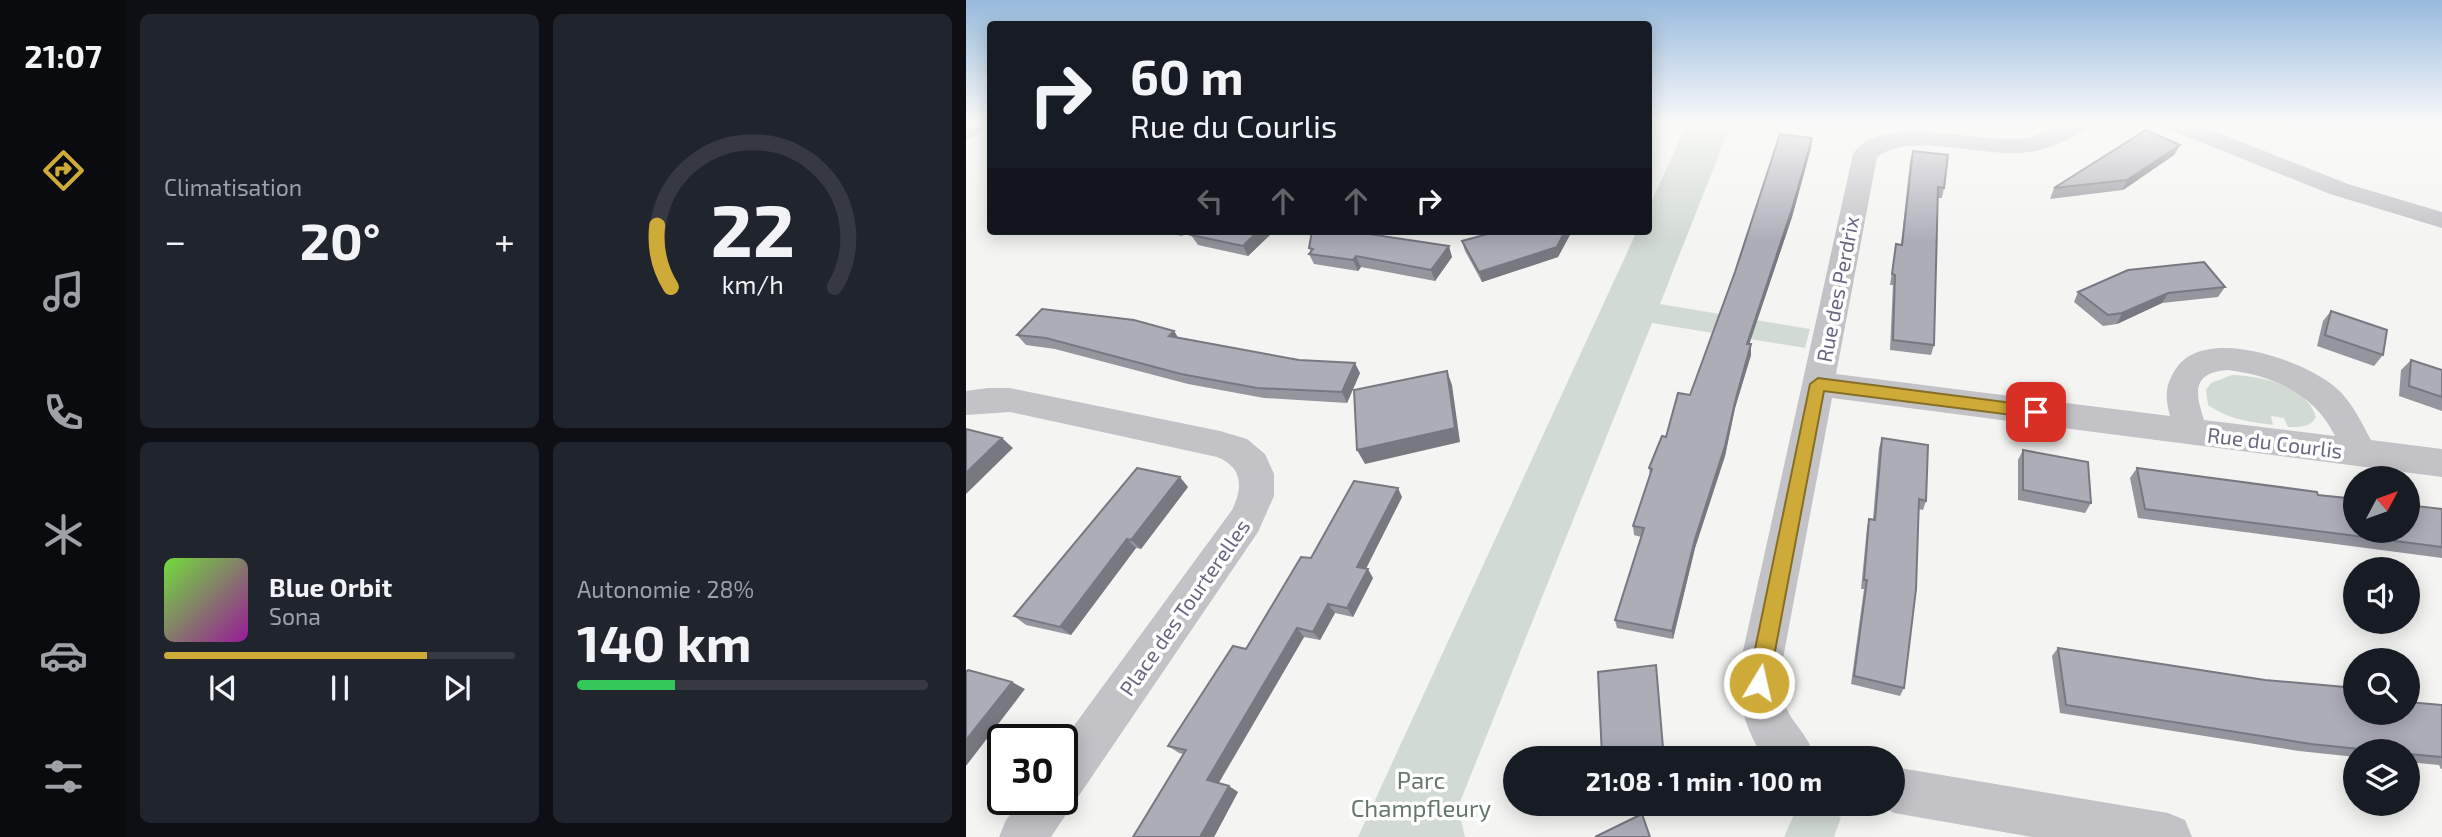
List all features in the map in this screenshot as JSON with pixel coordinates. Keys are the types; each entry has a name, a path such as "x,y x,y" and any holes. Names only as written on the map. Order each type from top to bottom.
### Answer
{"street":[{"name":"Rue des Perdrix","path":"1784,746 1768,726 1762,712 1759,683 1862,163"},
{"path":"2275,163 2348,192 2442,220"},
{"name":"Rue du Courlis","path":"2191,431 2182,394 2185,379 2204,363 2224,359 2244,360 2280,368 2323,395 2339,412 2360,453"},
{"name":"Rue du Courlis","path":"1818,384 2442,463"},
{"name":"Place des Tourterelles","path":"966,403 1010,400 1220,443 1247,456 1256,471 1256,500 1245,521 1078,758"},
{"path":"1905,791 2168,837"},
{"path":"1023,837 1038,815"}],"green space":[{"name":"Parc Champfleury","path":"1669,163 1716,163 1660,304 1810,329 1805,348 1652,323 1458,807 1465,837 1358,837 1635,235 1652,235 1652,200"},
{"path":"2232,375 2269,380 2293,390 2311,406 2316,417 2314,421 2300,427 2288,427 2284,418 2271,416 2273,425 2231,417 2208,405 2206,390 2211,383"},
{"path":"1793,816 1841,817 1834,837 1784,837"}],"building":[{"path":"1771,163 1805,163 1747,344 1751,344 1725,446 1695,539 1672,631 1615,620 1644,528 1633,526 1652,469 1649,468 1662,436 1666,437 1678,393 1690,395 1735,272"},
{"path":"1912,163 1947,163 1944,188 1938,187 1934,345 1893,340 1895,275 1892,274 1896,244 1902,245"},
{"path":"2094,163 2153,163 2127,180 2054,188"},
{"path":"1191,235 1254,235 1243,246"},
{"path":"1311,235 1376,235 1449,246 1431,270 1356,256 1353,260 1309,254 1313,249 1309,248"},
{"path":"1484,235 1563,235 1557,247 1479,272 1462,241"},
{"path":"2204,262 2225,287 2168,293 2122,313 2108,315 2078,292 2128,270"},
{"path":"1042,309 1134,320 1174,331 1169,336 1299,360 1355,363 1342,392 1257,388 1181,374 1046,338 1017,335"},
{"path":"2331,311 2387,330 2383,355 2325,335"},
{"path":"2411,360 2442,370 2442,397 2409,386"},
{"path":"1447,371 1455,428 1357,450 1354,390"},
{"path":"966,429 1002,438 966,473"},
{"path":"1882,438 1928,445 1926,501 1919,499 1916,589 1904,688 1854,676 1867,580 1864,580 1869,519 1875,520"},
{"path":"2023,450 2088,462 2091,503 2023,490"},
{"path":"1137,468 1180,477 1131,540 1127,539 1060,627 1014,616"},
{"path":"2137,468 2343,498 2343,534 2145,509"},
{"path":"1354,481 1398,488 1357,567 1368,569 1347,608 1328,604 1313,632 1297,628 1207,780 1229,786 1200,837 1133,837 1186,750 1168,746 1233,646 1246,649 1301,557 1311,558"},
{"path":"2420,506 2442,509 2442,547 2411,543 2420,543"},
{"path":"2058,648 2265,680 2343,687 2343,725 2420,725 2420,703 2442,705 2442,757 2420,755 2420,739 2343,739 2343,747 2066,705"},
{"path":"1656,665 1663,746 1602,746 1598,672"},
{"path":"968,670 1012,682 966,740 966,672"},
{"path":"1643,816 1650,837 1595,837"}],"route":[{"path":"1759,683 1818,384 2036,412"}]}
